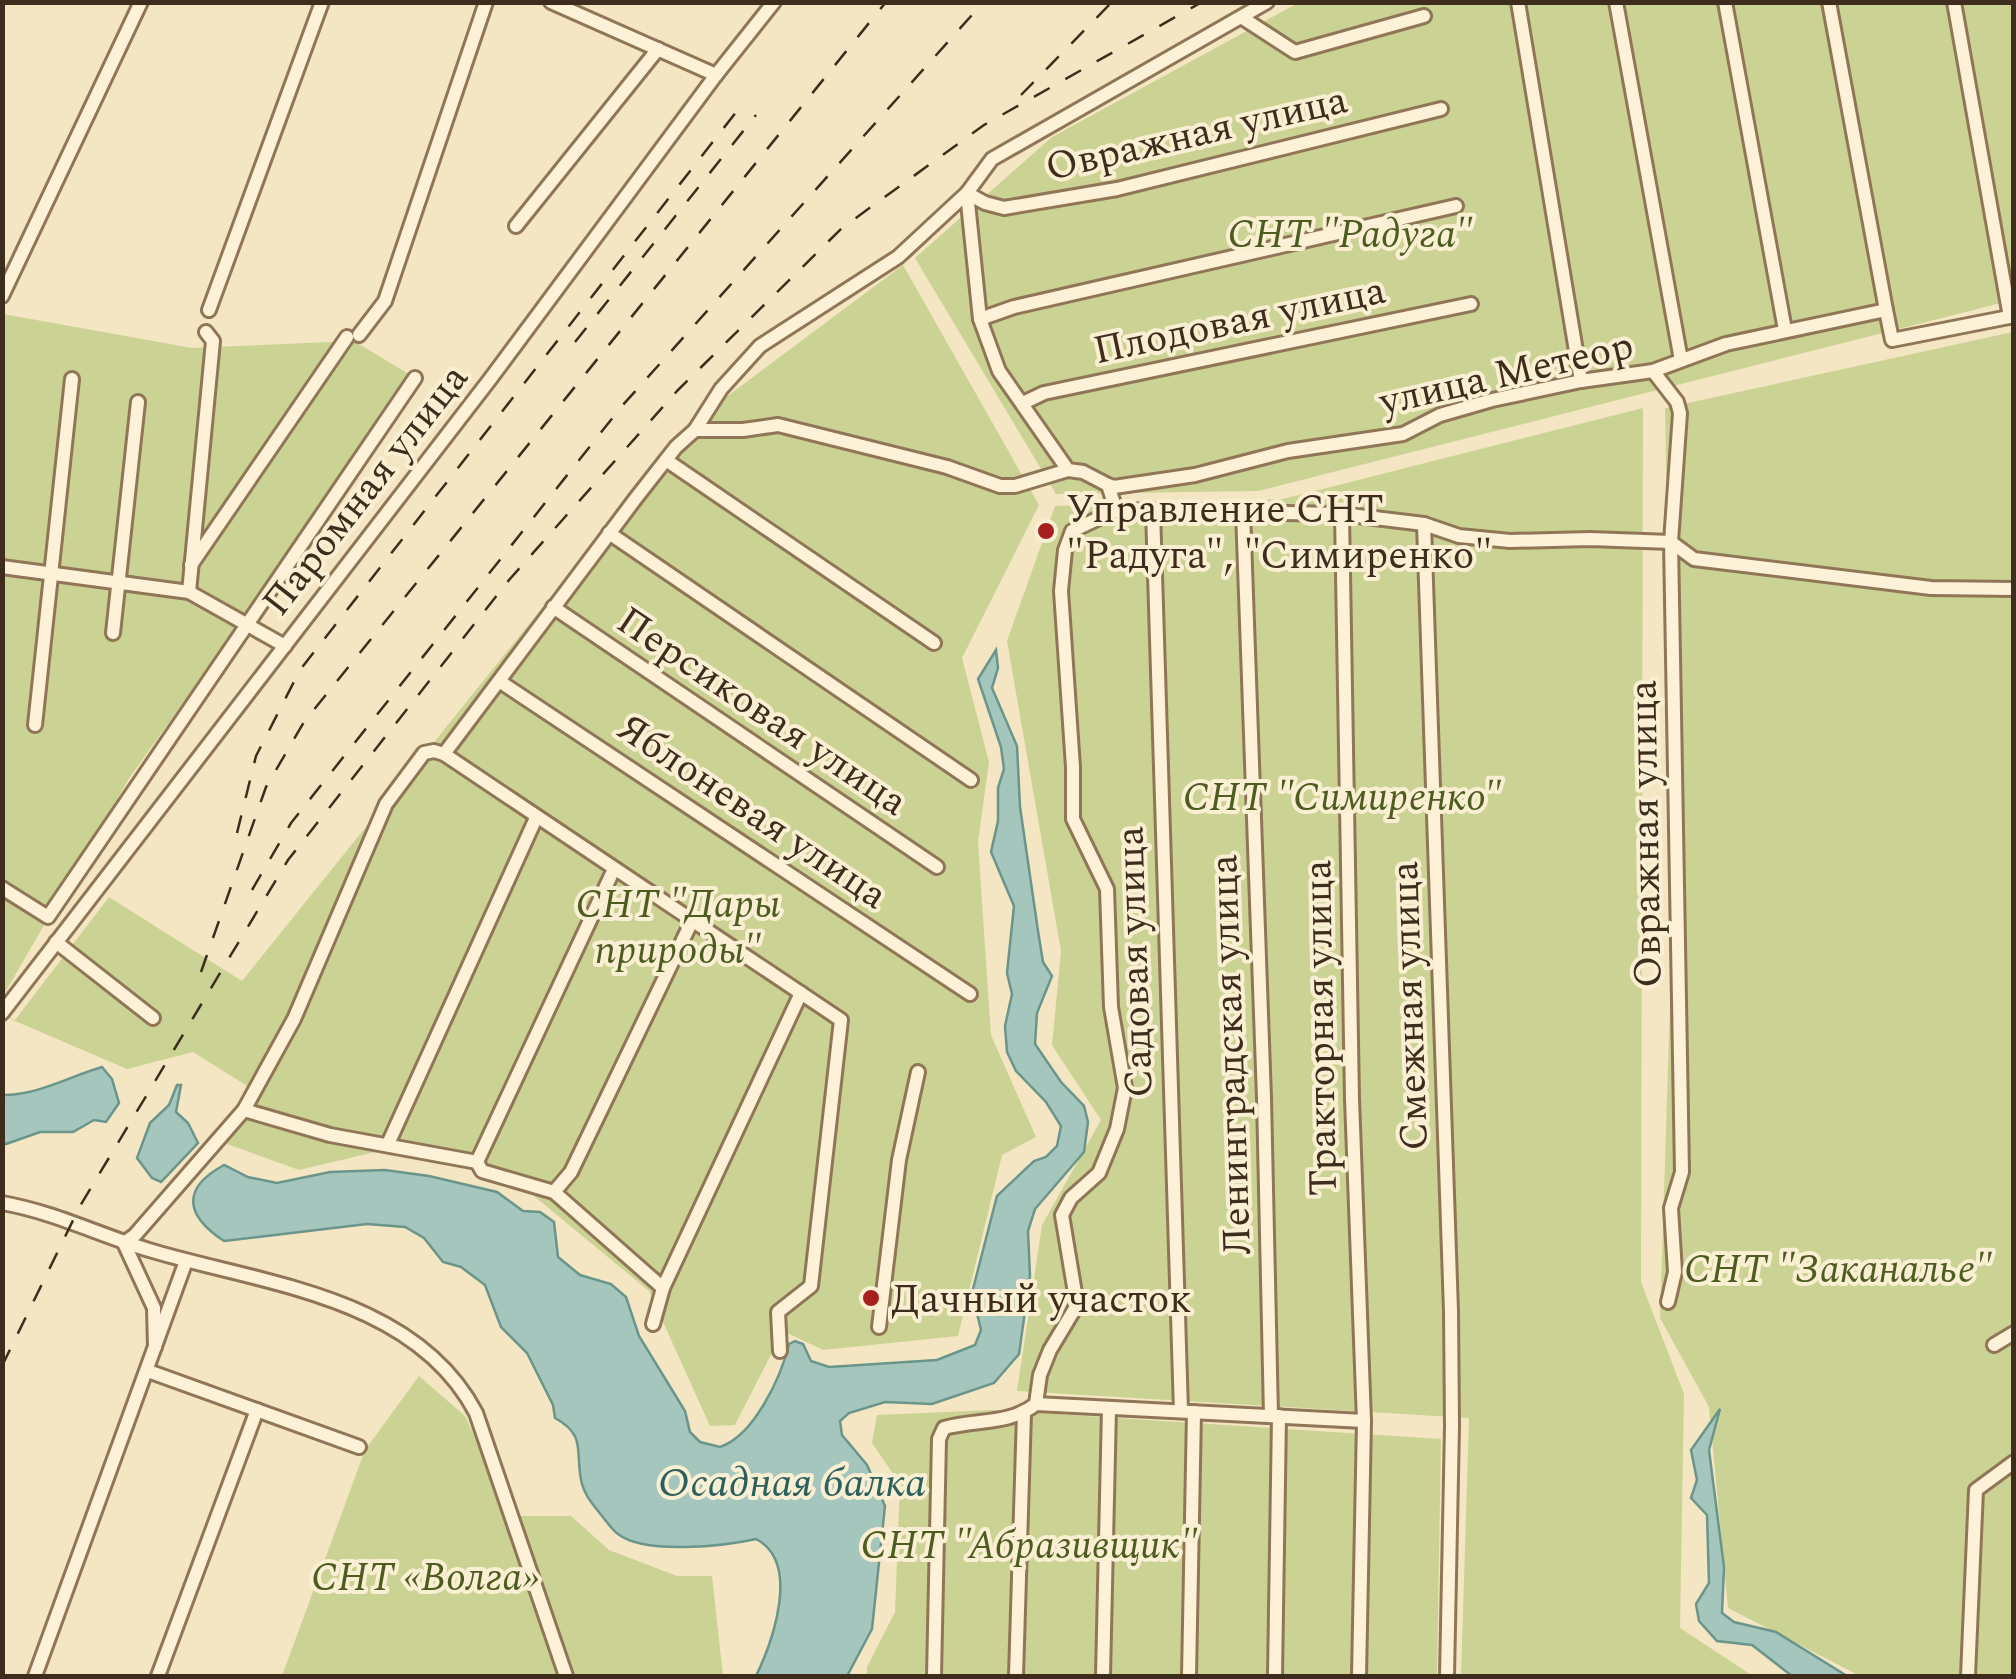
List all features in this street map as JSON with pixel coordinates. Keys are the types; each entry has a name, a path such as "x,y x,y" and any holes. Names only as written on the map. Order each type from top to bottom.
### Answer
{"street":[{"path":"2,296 141,2"},
{"path":"209,310 322,2"},
{"path":"191,566 353,336 385,301 486,2"},
{"path":"551,2 716,75"},
{"name":"Паромная улица","path":"2,1013 491,378 774,2"},
{"path":"444,754 609,533 694,430 721,389 760,346 898,257 967,193 992,159 1267,2"},
{"path":"1518,2 1582,381"},
{"path":"1616,2 1681,360"},
{"path":"1725,2 1786,330"},
{"path":"1829,2 1892,340 2012,316 1954,2"},
{"path":"1241,17 1295,52 1424,16"},
{"path":"516,226 658,48"},
{"name":"Овражная улица","path":"967,193 1004,208 1117,189 1441,109"},
{"path":"967,193 980,319 999,372 1068,470"},
{"path":"980,319 1014,307 1456,206"},
{"name":"Плодовая улица","path":"1023,403 1044,393 1471,304"},
{"name":"улица Метеор","path":"1108,485 1195,475 1288,451 1403,434 1440,415 1582,381 1652,371 1726,344 1886,310"},
{"path":"189,592 213,341 206,332"},
{"name":"Овражная улица","path":"1652,371 1680,413 1671,542 1682,1172 1671,1208 1675,1272 1668,1302"},
{"path":"2,888 48,917 415,378"},
{"path":"35,725 72,379"},
{"path":"113,634 138,402"},
{"path":"694,430 778,425 947,467 1000,486 1015,486 1068,470 1083,472 1108,485 1116,510"},
{"path":"666,460 934,643"},
{"path":"1036,1404 1040,1376 1050,1350 1077,1305 1062,1215 1071,1198 1100,1173 1117,1129 1125,1088 1111,1006 1107,890 1073,819 1061,590 1065,550 1072,531 1116,510 1342,514 1424,524 1459,536 1510,541 1671,542 1694,559 1930,588 2014,589"},
{"name":"Садовая улица","path":"1153,510 1188,1412 1188,1676"},
{"name":"Ленинградская улица","path":"1243,511 1275,1416 1275,1676"},
{"name":"Тракторная улица","path":"1342,514 1351,1080 1364,1421 1359,1676"},
{"name":"Смежная улица","path":"1424,524 1452,1426 1447,1676"},
{"path":"609,533 971,780"},
{"path":"2,567 189,592 285,646"},
{"name":"Персиковая улица","path":"553,607 937,867"},
{"name":"Яблоневая улица","path":"499,680 970,994"},
{"path":"124,1242 135,1236 244,1110 294,1019 386,804 424,753 434,751 444,754 841,1020 811,1286 778,1312 780,1350"},
{"path":"388,1144 536,818"},
{"path":"477,1162 614,869"},
{"path":"554,1192 571,1172 692,920"},
{"path":"56,942 154,1018"},
{"path":"654,1324 663,1288 801,993"},
{"path":"879,1327 899,1160 918,1072"},
{"path":"244,1110 330,1135 477,1162 482,1170 554,1192 663,1288"},
{"path":"2,1202 63,1218 186,1261 304,1291 376,1322 431,1354 467,1396 476,1413 566,1676"},
{"path":"124,1242 154,1308 156,1347"},
{"path":"35,1676 186,1261"},
{"path":"1994,1345 2014,1333"},
{"path":"148,1370 360,1447"},
{"path":"934,1676 939,1439 944,1428 968,1421 1016,1418 1036,1404 1364,1421"},
{"path":"1103,1676 1109,1408"},
{"path":"158,1676 257,1410"},
{"path":"1016,1676 1024,1413"},
{"path":"1968,1676 1976,1490 2014,1462"}],"green space":[{"name":"СНТ \"Радуга\"","path":"1298,3 2013,3 2013,300 1258,491 1056,494 915,258 1052,137"},
{"name":"СНТ \"Дары природы\"","path":"903,265 1039,505 962,658 989,762 978,842 991,1035 1036,1137 1002,1155 958,1336 823,1350 783,1331 735,1425 710,1426 649,1291 523,1187 475,1165 388,1149 299,1170 227,1144 257,1092 193,1052 127,1069 15,1021 2,1014 15,1020 109,897 242,981 690,424"},
{"path":"3,314 192,348 354,341 422,382 250,609 130,777 3,996"},
{"name":"СНТ \"Заканалье\"","path":"2013,332 2013,1676 1860,1676 1728,1608 1709,1407 1660,1318 1673,909 1665,408"},
{"name":"СНТ \"Симиренко\"","path":"1643,408 1641,1282 1684,1394 1680,1628 1753,1676 1461,1676 1469,1418 1017,1391 1042,1225 1101,1120 1052,1045 1061,951 1007,641 1055,506 1283,499"},
{"name":"СНТ «Волга»","path":"419,1376 465,1416 495,1480 506,1516 571,1516 609,1550 677,1576 712,1576 723,1676 282,1676 365,1450"},
{"name":"СНТ \"Абразивщик\"","path":"992,1410 1441,1439 1437,1676 867,1676 867,1667 895,1612 900,1484 872,1443 877,1415"}],"water":[{"name":"Осадная балка","path":"996,650 998,668 992,688 1017,746 1020,807 1038,931 1043,962 1052,976 1037,1013 1035,1044 1061,1082 1084,1106 1088,1122 1084,1152 1035,1209 1028,1231 1030,1276 1019,1354 994,1383 932,1404 885,1402 849,1413 840,1421 842,1435 867,1465 885,1506 872,1629 847,1676 756,1676 779,1603 777,1565 770,1550 756,1539 665,1547 630,1541 615,1532 585,1492 576,1439 555,1418 553,1405 527,1353 501,1327 485,1285 461,1267 443,1262 424,1238 405,1227 367,1224 224,1241 202,1222 193,1203 195,1193 200,1183 224,1165 248,1177 277,1183 330,1172 385,1170 497,1192 523,1211 540,1212 554,1222 558,1257 580,1275 611,1284 626,1297 639,1336 685,1411 690,1432 700,1442 720,1447 732,1441 755,1418 773,1388 789,1344 795,1341 803,1344 811,1361 829,1367 937,1360 975,1345 981,1330 972,1293 997,1196 1034,1161 1046,1157 1057,1146 1061,1126 1046,1102 1016,1071 1007,1052 1005,1026 1012,994 1007,973 1014,906 991,852 1004,769 1001,747 978,679"},
{"path":"102,1067 112,1079 119,1103 106,1122 94,1120 73,1132 40,1132 3,1142 3,1095 41,1089"},
{"path":"177,1085 181,1085 176,1112 188,1123 198,1143 161,1182 152,1178 137,1158 150,1123 169,1105"},
{"path":"1720,1409 1709,1450 1724,1567 1722,1613 1734,1622 1776,1632 1847,1676 1792,1676 1752,1645 1717,1641 1699,1621 1696,1604 1709,1583 1707,1515 1691,1498 1697,1480 1691,1450"}],"railway":[{"path":"201,972 266,787 304,722 886,2"},
{"path":"1021,95 1112,2"},
{"path":"2,1366 80,1206 288,860 509,580 677,391 842,228 984,125 1202,2"},
{"path":"252,890 291,823 622,406 972,15"},
{"path":"237,833 256,756 300,670 744,102"},
{"path":"575,342 756,115"}],"place":[{"name":"Управление СНТ \"Радуга\", \"Симиренко\"","path":"1046,531"},
{"name":"Дачный участок","path":"871,1298"}]}
